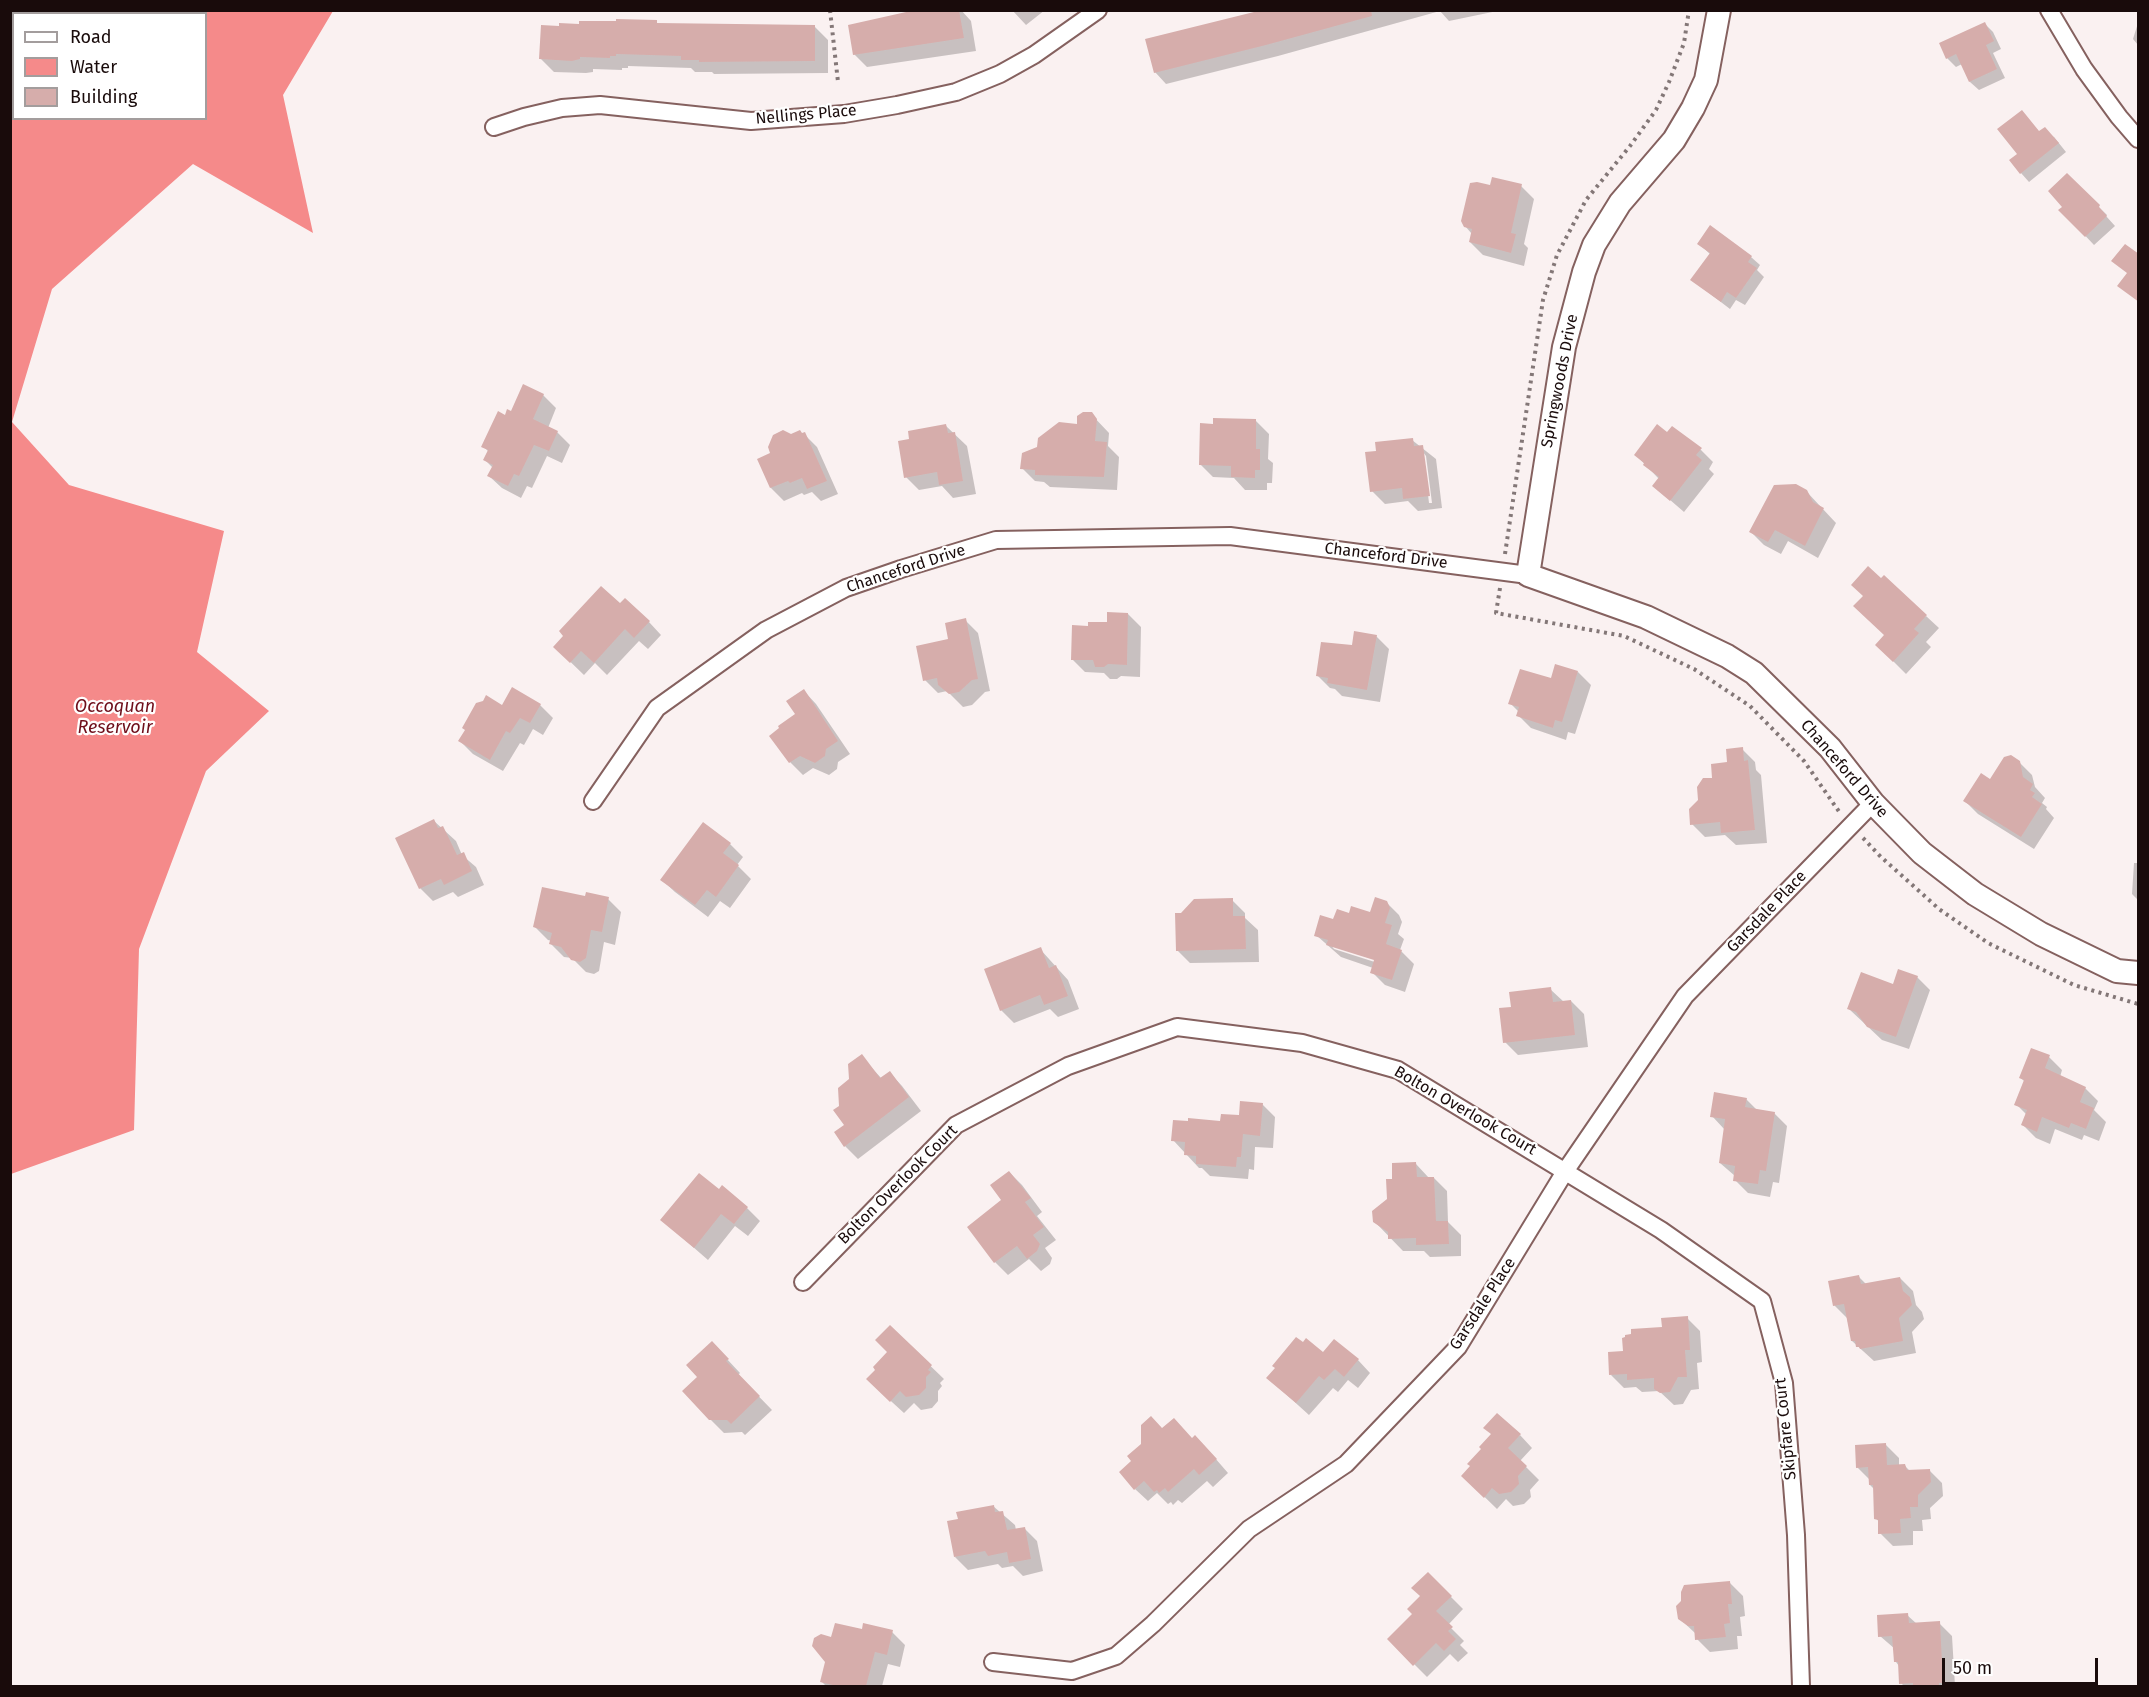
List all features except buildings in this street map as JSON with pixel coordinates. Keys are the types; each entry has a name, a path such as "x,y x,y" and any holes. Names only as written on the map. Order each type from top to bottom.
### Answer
{"street":[{"name":"Nellings Place","path":"494,127 562,108 600,105 751,121 844,114 897,105 956,92 1000,74 1034,55 1098,10"},
{"name":"Springwoods Drive","path":"1528,575 1564,347 1584,272 1594,245 1620,203 1674,140 1692,108 1706,80 1719,10"},
{"path":"2049,10 2084,69 2119,117 2139,139"},
{"name":"Chanceford Drive","path":"593,801 657,708 766,630 846,588 996,540 1230,536 1528,575 1646,617 1727,656 1754,673 1830,748 1873,803 1922,853 1975,894 2041,934 2117,970 2139,973"},
{"name":"Garsdale Place","path":"993,1662 1072,1671 1116,1656 1153,1624 1249,1529 1346,1464 1458,1347 1566,1170 1685,996 1873,803"},
{"name":"Bolton Overlook Court","path":"803,1282 956,1125 1068,1066 1177,1027 1302,1043 1398,1070 1566,1170"},
{"name":"Skipfare Court","path":"1566,1170 1661,1230 1762,1300 1784,1383 1796,1534 1801,1686"}],"path":[{"path":"830,10 838,82"},
{"path":"1689,10 1684,43 1670,82 1656,110 1586,200 1557,255 1543,300 1496,613 1624,636 1694,669 1750,706 1804,761 1851,825 1881,857 1939,909 1988,943 2074,985 2139,1005"}],"water":[{"name":"Occoquan Reservoir","path":"10,11 333,11 283,95 313,233 193,164 52,289 12,422 69,485 224,531 197,652 269,711 206,771 139,949 134,1130 11,1174"}]}
